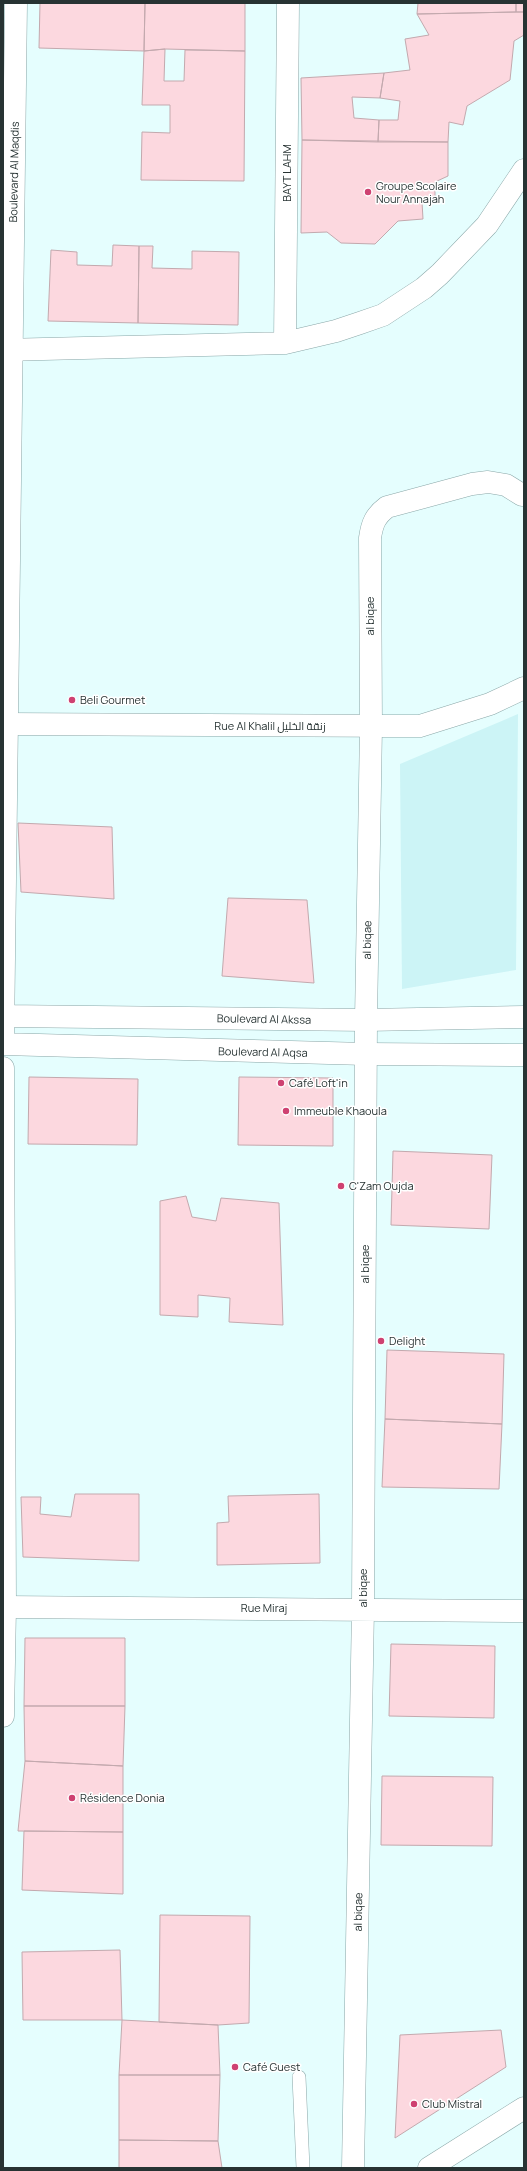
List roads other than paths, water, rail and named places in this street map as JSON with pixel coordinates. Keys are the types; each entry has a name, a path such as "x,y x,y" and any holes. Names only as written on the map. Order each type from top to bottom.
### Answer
{"street":[{"name":"Boulevard Al Maqdis","path":"3,1038 7,350 16,3"},
{"name":"BAYT LAHM","path":"285,343 288,3"},
{"path":"7,350 285,343 336,331 383,314 424,288 487,225 524,170"},
{"name":"al biqae","path":"353,2168 363,1608 366,1020 370,727 370,538 372,525 378,514 387,507 472,484 488,482 506,485 522,495"},
{"name":"Rue Al Khalil زنقة الخليل","path":"6,724 370,727 420,726 490,704 524,688"},
{"name":"Boulevard Al Akssa","path":"3,1016 366,1020 524,1017"},
{"name":"Boulevard Al Aqsa","path":"3,1044 366,1054 524,1055"},
{"path":"3,1068 3,1716"},
{"name":"Rue Miraj","path":"4,1607 363,1608 524,1611"},
{"path":"429,2168 524,2108"}],"lane":[{"path":"299,2077 302,2168"}],"place":[{"name":"Groupe Scolaire Nour Annajah","path":"368,192"},
{"name":"Beli Gourmet","path":"72,700"},
{"name":"Café Loft'in","path":"281,1083"},
{"name":"Immeuble Khaoula","path":"286,1111"},
{"name":"C'Zam Oujda","path":"341,1186"},
{"name":"Delight","path":"381,1341"},
{"name":"Résidence Donia","path":"72,1798"},
{"name":"Café Guest","path":"235,2067"},
{"name":"Club Mistral","path":"414,2104"}]}
